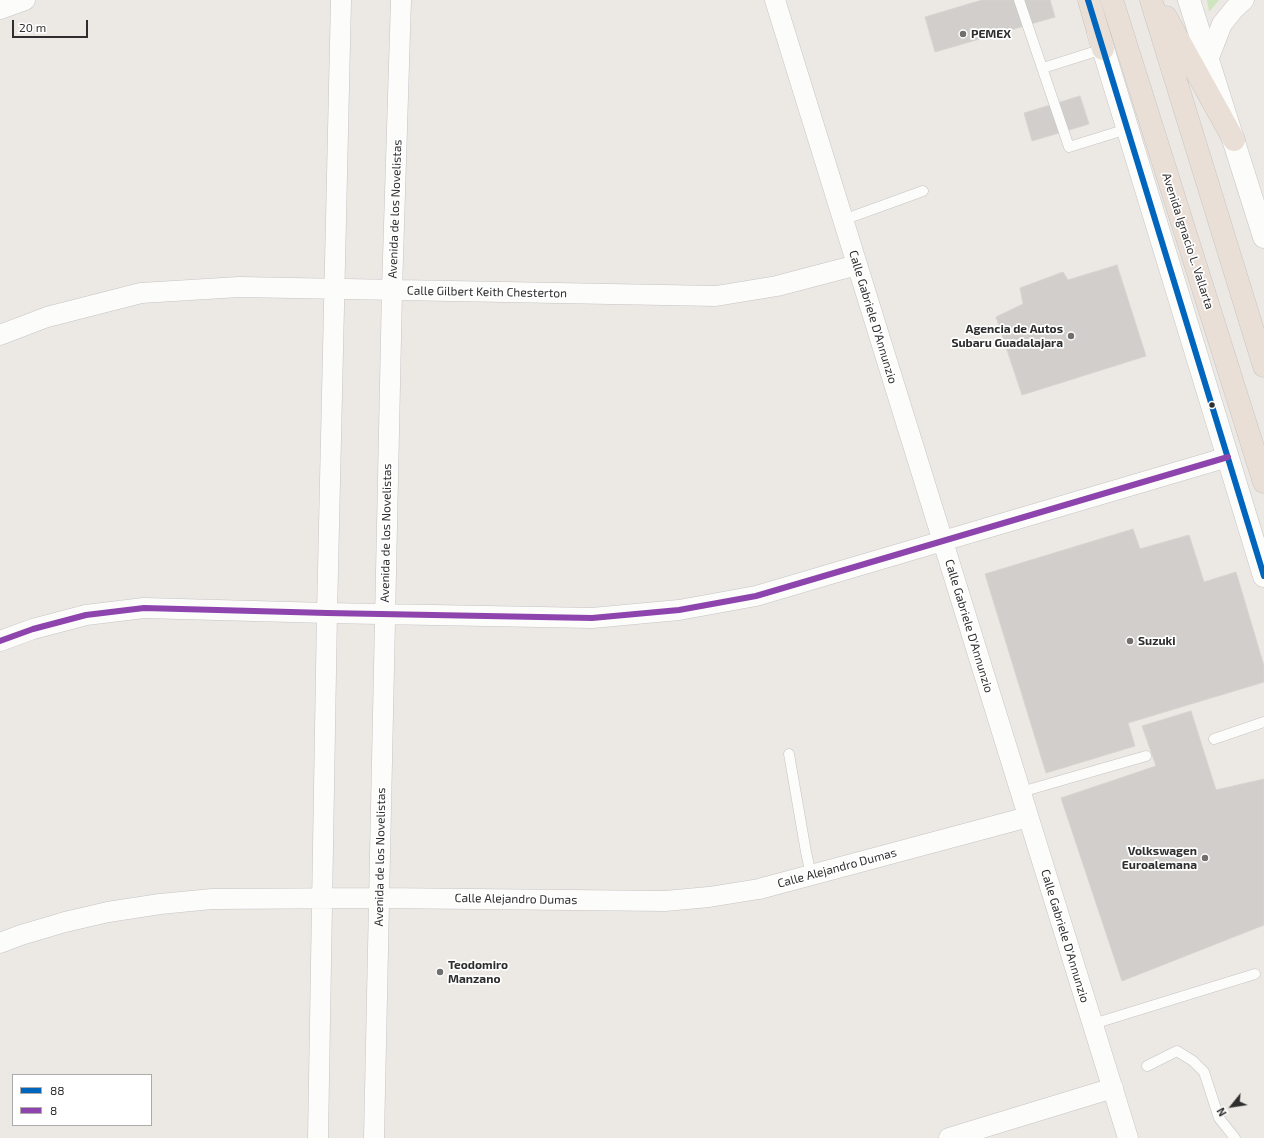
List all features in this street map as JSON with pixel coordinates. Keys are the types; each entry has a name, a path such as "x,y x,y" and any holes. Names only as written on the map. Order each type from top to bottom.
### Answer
{"highway":[{"path":"1089,0 1103,49"},
{"name":"Avenida Ignacio L. Vallarta","path":"1112,0 1264,482"},
{"path":"1151,0 1264,366"},
{"path":"1157,0 1234,140"}],"street":[{"path":"0,9 25,0"},
{"path":"318,1138 327,613 342,0"},
{"name":"Avenida de los Novelistas","path":"374,1138 392,290 401,0"},
{"name":"Calle Gabriele D'Annunzio","path":"775,0 1128,1138"},
{"path":"1189,0 1264,237"},
{"path":"1208,60 1222,24 1235,8 1244,0"},
{"name":"Avenida Ignacio L. Vallarta","path":"1103,49 1264,576"},
{"name":"Calle Gilbert Keith Chesterton","path":"0,335 47,317 141,293 239,287 716,296 777,286 857,265"},
{"path":"0,641 33,629 86,615 144,608 592,618 679,610 756,596 1228,457"},
{"name":"Calle Alejandro Dumas","path":"0,943 65,922 108,912 160,904 212,899 379,898 665,901 709,897 752,890 1028,817"},
{"path":"949,1138 1113,1088"}],"lane":[{"path":"1019,0 1069,148 1127,129"},
{"path":"1043,68 1103,49"},
{"path":"843,220 923,192"},
{"path":"1214,739 1264,722"},
{"path":"789,754 811,875"},
{"path":"1020,792 1146,756"},
{"path":"1093,1024 1255,974"},
{"path":"1147,1066 1177,1051 1193,1061 1204,1072 1219,1118 1235,1138"}],"green space":[{"path":"1207,0 1219,0 1209,12"}],"building":[{"name":"PEMEX","path":"982,0 1050,0 1055,17 935,52 925,17"},
{"path":"1080,96 1089,124 1032,141 1024,113"},
{"name":"Agencia de Autos Subaru Guadalajara","path":"1117,265 1146,356 1022,395 996,317 1023,304 1020,288 1063,272 1068,280"},
{"path":"1133,529 1140,549 1189,535 1204,582 1236,572 1264,666 1264,682 1128,723 1135,746 1046,773 985,574"},
{"path":"1191,711 1216,790 1264,779 1264,925 1122,981 1061,798 1156,766 1142,726"}],"transit line":[{"name":"88","path":"1088,0 1264,576"},
{"name":"8","path":"0,641 33,629 86,615 144,608 592,618 679,610 756,596 1228,457"}],"place":[{"name":"PEMEX","path":"963,34"},
{"name":"Agencia de Autos Subaru Guadalajara","path":"1071,336"},
{"name":"Suzuki","path":"1130,641"},
{"name":"Volkswagen Euroalemana","path":"1205,858"},
{"name":"Teodomiro Manzano","path":"440,972"}]}
